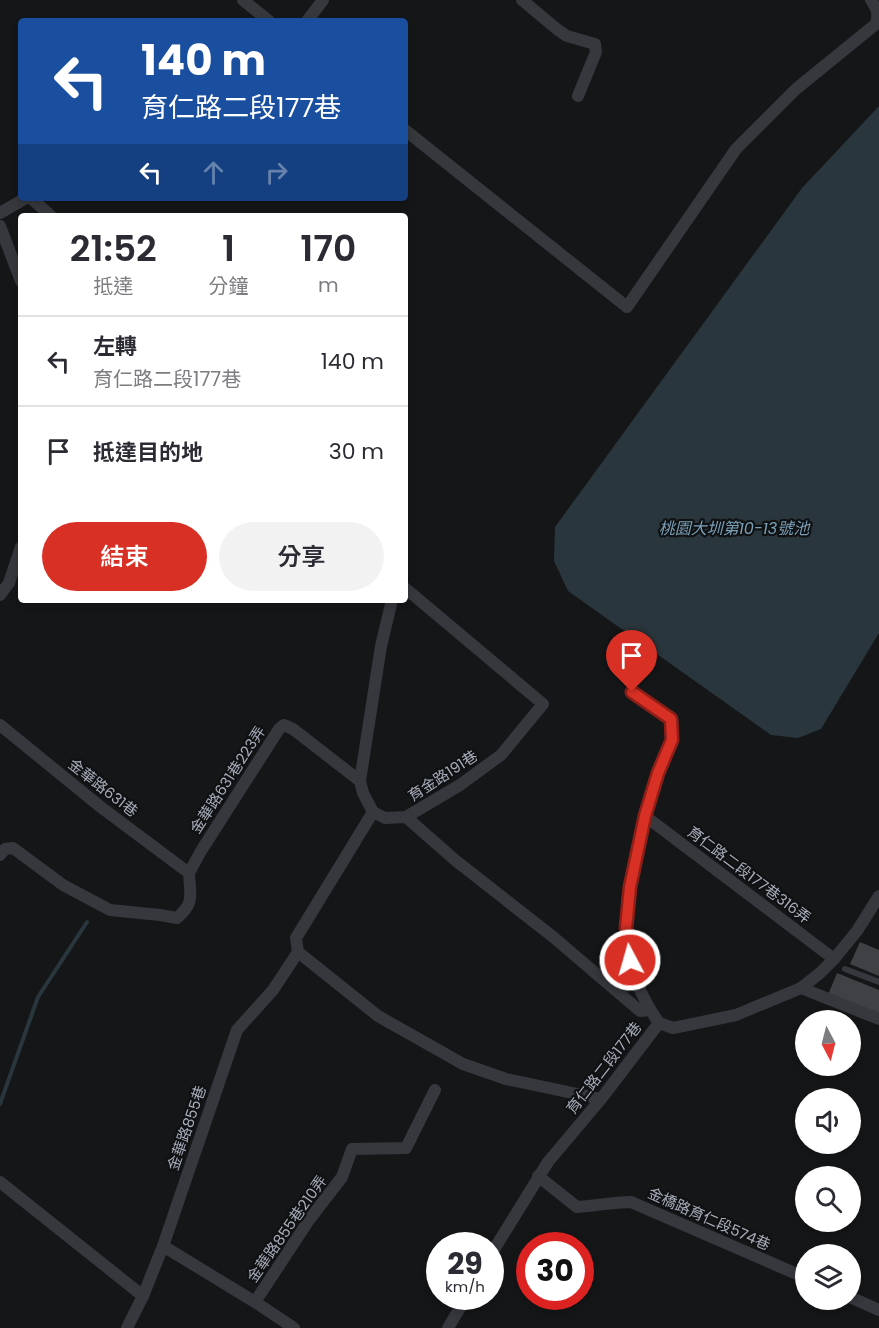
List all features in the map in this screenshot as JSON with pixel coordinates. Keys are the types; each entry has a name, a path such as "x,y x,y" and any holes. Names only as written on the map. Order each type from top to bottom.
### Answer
{"street":[{"path":"243,0 265,18"},
{"path":"309,18 323,0"},
{"path":"522,0 567,36 595,44 596,52 578,96"},
{"path":"408,132 627,307 736,149 796,89 876,24 879,17 871,0"},
{"path":"0,213 21,201"},
{"path":"34,201 48,213"},
{"path":"0,226 18,273"},
{"path":"0,595 9,583 18,556"},
{"name":"育金路191巷","path":"374,812 385,818 406,817 460,785 501,755 543,704 408,591"},
{"path":"391,603 381,646 360,781 363,793 374,812 296,938 298,952 378,1016 463,1064 506,1079 602,1099"},
{"name":"育仁路二段177巷","path":"504,1233 548,1162 602,1099 659,1023 639,988 630,960 626,928 630,887 645,816 658,773 672,740 671,719 632,692"},
{"name":"金華路631巷","path":"0,725 102,808 189,873"},
{"name":"金華路631巷223弄","path":"189,873 201,850 279,729 284,725 360,781"},
{"name":"育仁路二段177巷316弄","path":"645,816 834,959"},
{"path":"406,817 454,860 552,936 640,1011 651,1010"},
{"path":"0,855 5,849 13,848 63,885 110,910 177,918 186,910 191,901 189,873"},
{"path":"659,1023 674,1028 736,1015 801,988 820,974 834,959 857,931 879,896"},
{"name":"金華路855巷","path":"127,1328 163,1246 237,1030 273,990 298,952"},
{"path":"801,988 879,1019"},
{"name":"金華路855巷210弄","path":"255,1302 309,1220 342,1178 352,1149 406,1148 435,1090"},
{"name":"金橋路育仁段574巷","path":"538,1176 577,1207 632,1202 795,1273"},
{"path":"0,1182 143,1296"},
{"name":"金華路855巷210弄","path":"163,1246 294,1328"},
{"path":"861,1302 879,1310"},
{"path":"448,1328 459,1310"}],"lane":[{"path":"845,969 879,982"}],"water":[{"name":"桃園大圳第10-13號池","path":"879,106 879,633 821,729 798,738 771,735 568,591 554,561 555,527 802,188"}],"building":[{"path":"860,942 879,950 879,976 850,964"},
{"path":"837,973 879,990 879,1016 828,995"}],"waterway":[{"path":"0,1104 38,997 87,922"}],"route":[{"path":"630,960 626,928 630,887 645,816 658,773 672,740 671,719 632,692"}]}
